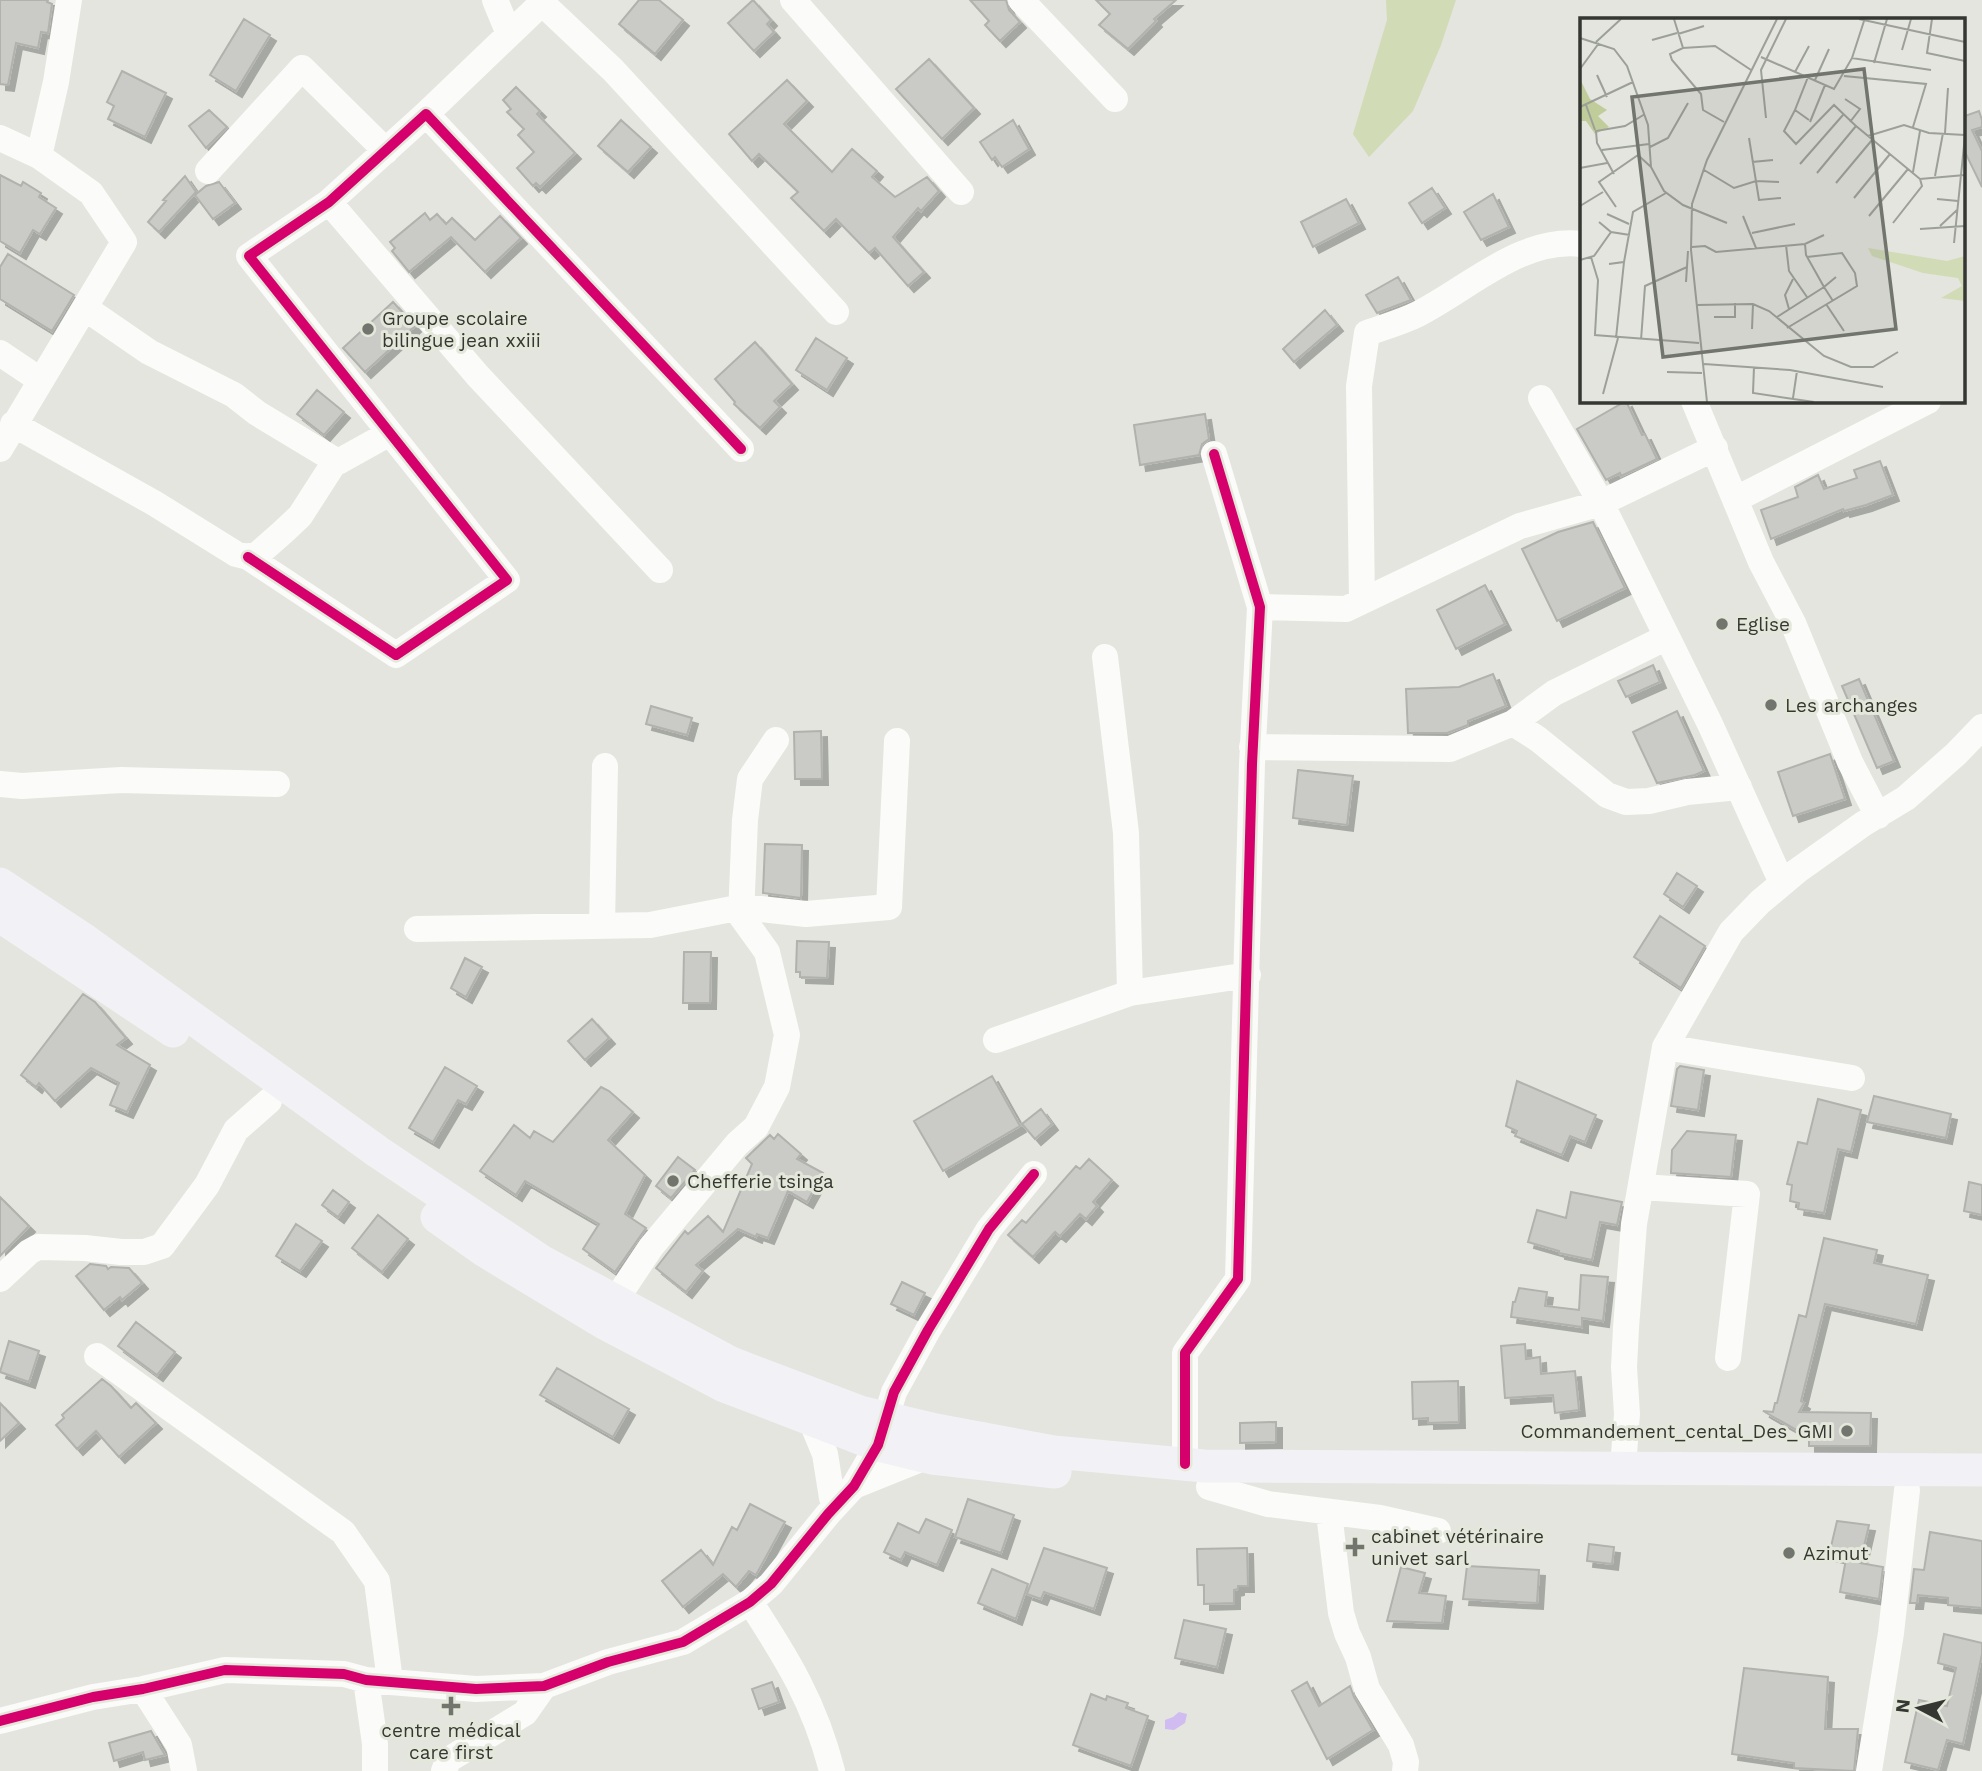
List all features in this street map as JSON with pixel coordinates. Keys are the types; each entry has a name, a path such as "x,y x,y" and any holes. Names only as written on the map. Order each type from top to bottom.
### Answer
{"main road":[{"path":"0,884 83,939 378,1152 541,1261 730,1363 878,1422 926,1457 1209,1487 1625,1485 1982,1490"},
{"path":"0,916 201,1049 269,1101 485,1251 604,1323 722,1385 811,1420 878,1422 1054,1452 1185,1464 1982,1470"}],"street":[{"path":"39,156 57,82 69,0"},
{"path":"495,0 509,34"},
{"path":"793,0 961,192"},
{"path":"1021,0 1115,99"},
{"path":"13,424 154,503 217,543 248,558 396,655 507,580 249,256 329,202 426,114 543,1 613,70 836,312"},
{"path":"208,171 302,68 386,151"},
{"path":"426,114 741,449"},
{"path":"0,138 39,156 91,193 124,242 0,449"},
{"path":"329,202 478,376 660,570"},
{"path":"1362,601 1359,386 1367,333 1417,315 1525,252 1568,243 1580,244"},
{"path":"85,308 149,352 234,395 257,413 338,462 390,433"},
{"path":"0,353 40,380"},
{"path":"1541,398 1601,503 1740,787 1782,883"},
{"path":"1694,402 1761,562 1802,644 1850,762 1878,816"},
{"path":"1736,499 1926,402"},
{"path":"1260,607 1346,609 1520,526 1601,503 1715,447"},
{"path":"1185,1464 1185,1353 1238,1279 1252,747 1260,607 1214,454"},
{"path":"248,558 258,554 300,516 336,460"},
{"path":"1252,747 1450,749 1513,723 1554,694 1667,637"},
{"path":"1105,657 1126,833 1130,993"},
{"path":"1513,723 1538,739 1607,795 1626,802 1740,787"},
{"path":"1623,1468 1627,1414 1624,1367 1634,1224 1665,1047 1731,932 1782,883 1924,784 1982,727"},
{"path":"614,1301 651,1247 737,1144 756,1127 777,1087 787,1035 767,952 741,916 745,820 750,779 776,740"},
{"path":"417,929 650,925 742,907 806,914 889,907 897,741"},
{"path":"602,926 606,766"},
{"path":"0,784 22,786 121,780 277,784"},
{"path":"996,1040 1130,993 1248,975"},
{"path":"1665,1047 1852,1078"},
{"path":"0,1279 38,1247 144,1252 162,1246 207,1185 236,1130 269,1101"},
{"path":"0,1721 93,1697 143,1689 225,1670 344,1674 378,1681 476,1689 544,1686 608,1662 683,1643 751,1602 771,1584 838,1500 928,1330 989,1229 1034,1174"},
{"path":"1642,1187 1747,1194 1728,1358"},
{"path":"97,1356 343,1532 377,1581 375,1771"},
{"path":"811,1420 825,1454 838,1500"},
{"path":"838,1500 926,1457"},
{"path":"1209,1487 1268,1504 1380,1518 1438,1531"},
{"path":"1869,1771 1891,1633 1907,1490"},
{"path":"1329,1513 1341,1613 1367,1689 1401,1745 1406,1762 1405,1771"},
{"path":"751,1602 804,1690 832,1771"},
{"path":"444,1771 448,1760 525,1713 544,1686"},
{"path":"143,1689 178,1745 184,1771"}],"green space":[{"path":"1386,0 1456,0 1441,45 1413,111 1369,157 1353,134 1387,20"}],"shaded area":[{"path":"1179,1712 1187,1714 1185,1723 1174,1730 1165,1729 1165,1720"}],"building":[{"path":"0,0 48,0 47,2 52,4 48,33 41,32 38,48 16,43 8,85 0,84"},
{"path":"639,0 659,0 683,20 655,54 619,24"},
{"path":"753,0 771,20 767,24 774,32 754,51 728,23"},
{"path":"970,0 1006,0 1009,10 1020,22 1000,41 985,25 989,21"},
{"path":"1096,0 1176,0 1154,19 1156,21 1128,49 1099,25 1110,14"},
{"path":"244,19 270,35 236,91 210,75"},
{"path":"929,59 974,108 942,139 896,89"},
{"path":"122,71 166,93 145,137 108,119 114,106 107,102"},
{"path":"787,80 807,101 784,124 832,172 852,149 877,171 872,177 895,197 927,177 939,191 921,211 918,208 893,237 924,272 908,286 875,248 869,253 836,219 824,231 791,198 798,192 759,154 752,161 729,134"},
{"path":"516,87 540,111 537,114 575,153 540,187 536,183 533,186 517,168 534,152 518,135 524,129 507,112 511,109 503,100"},
{"path":"209,110 227,127 206,148 189,126"},
{"path":"1979,111 1982,127 1972,130 1982,151 1982,187 1965,152 1965,116"},
{"path":"621,120 651,147 628,172 598,146"},
{"path":"1013,120 1029,149 1002,167 995,157 992,160 980,142"},
{"path":"0,175 21,186 23,182 41,193 39,197 56,208 40,234 33,230 20,253 0,241"},
{"path":"185,176 196,192 159,232 148,222 166,201 163,200"},
{"path":"219,182 235,203 213,219 195,195 206,186"},
{"path":"1432,188 1445,208 1422,223 1409,203"},
{"path":"1493,194 1509,227 1481,240 1464,212"},
{"path":"1346,199 1359,223 1313,247 1301,222"},
{"path":"425,213 430,220 437,214 446,224 452,218 475,240 500,216 521,238 485,272 451,237 409,272 392,251 395,248 390,242"},
{"path":"8,254 74,295 52,331 0,299 0,267"},
{"path":"1398,277 1411,300 1377,313 1366,295"},
{"path":"393,302 415,326 365,372 343,348"},
{"path":"1325,310 1337,325 1294,362 1283,349"},
{"path":"816,338 847,358 827,390 796,370"},
{"path":"755,342 792,384 774,401 780,407 760,428 734,404 715,379"},
{"path":"317,390 344,412 324,435 297,414"},
{"path":"1626,402 1657,459 1606,480 1577,429"},
{"path":"1205,414 1209,439 1202,444 1199,455 1140,465 1134,425"},
{"path":"1880,461 1893,495 1866,505 1844,511 1843,509 1771,539 1761,510 1798,497 1795,487 1818,475 1824,489 1857,478 1854,470"},
{"path":"1593,522 1625,588 1557,621 1522,549 1558,532"},
{"path":"1485,585 1505,624 1456,649 1437,610"},
{"path":"1653,665 1660,682 1626,697 1618,681"},
{"path":"1493,674 1506,706 1468,721 1468,725 1447,733 1408,733 1406,689 1459,687"},
{"path":"1859,679 1894,761 1877,768 1842,686"},
{"path":"651,706 692,718 687,735 646,724"},
{"path":"1677,711 1704,771 1657,783 1633,732"},
{"path":"821,731 822,779 795,779 794,732"},
{"path":"1830,754 1845,799 1793,816 1778,772"},
{"path":"1298,770 1353,776 1347,825 1293,818"},
{"path":"765,844 802,845 801,898 763,893"},
{"path":"1677,873 1697,886 1683,907 1664,894"},
{"path":"1660,916 1705,946 1681,988 1634,957"},
{"path":"797,941 829,942 827,978 800,977 800,972 796,972"},
{"path":"684,952 711,952 710,1003 683,1003"},
{"path":"465,958 482,967 466,997 451,988"},
{"path":"83,994 95,1002 126,1038 117,1045 150,1065 127,1112 110,1105 119,1083 91,1068 55,1101 39,1083 36,1087 21,1075"},
{"path":"592,1019 609,1038 585,1060 568,1041"},
{"path":"1680,1066 1704,1070 1698,1110 1671,1106 1677,1069"},
{"path":"445,1067 477,1086 466,1104 458,1100 433,1142 409,1128"},
{"path":"992,1076 1020,1126 943,1171 914,1121"},
{"path":"1517,1081 1596,1115 1585,1142 1570,1136 1562,1155 1515,1136 1517,1131 1506,1126"},
{"path":"601,1087 633,1112 608,1140 645,1175 625,1214 646,1228 615,1272 583,1249 599,1224 525,1181 516,1195 480,1171 514,1125 530,1138 534,1131 553,1142"},
{"path":"1874,1096 1951,1114 1946,1138 1867,1122"},
{"path":"1818,1099 1861,1110 1851,1152 1838,1149 1824,1213 1798,1209 1799,1203 1790,1201 1792,1185 1787,1184 1798,1142 1807,1144"},
{"path":"1041,1109 1052,1124 1035,1139 1022,1124"},
{"path":"1687,1131 1736,1135 1731,1177 1671,1173 1672,1150"},
{"path":"778,1134 801,1154 797,1159 823,1173 807,1202 788,1191 768,1238 757,1234 756,1237 738,1229 696,1265 703,1271 686,1292 656,1268 685,1231 688,1234 708,1216 723,1232 752,1164 746,1158 770,1135 774,1139"},
{"path":"678,1157 695,1170 671,1198 656,1186"},
{"path":"1089,1159 1112,1180 1093,1202 1097,1206 1086,1219 1080,1214 1060,1236 1055,1232 1033,1257 1008,1235 1022,1220 1026,1223 1076,1166 1080,1169"},
{"path":"1969,1182 1982,1185 1982,1215 1964,1211"},
{"path":"333,1190 349,1202 338,1217 322,1205"},
{"path":"1571,1192 1622,1202 1617,1225 1600,1222 1592,1260 1559,1253 1528,1242 1537,1210 1566,1218"},
{"path":"0,1197 29,1226 0,1256"},
{"path":"378,1215 408,1239 382,1272 352,1248"},
{"path":"296,1224 322,1241 300,1271 276,1256"},
{"path":"1824,1238 1877,1250 1874,1263 1928,1275 1916,1324 1825,1304 1801,1401 1804,1403 1799,1412 1871,1413 1870,1446 1809,1446 1809,1437 1763,1411 1773,1412 1777,1403 1799,1315 1806,1317"},
{"path":"90,1264 106,1266 108,1269 129,1268 142,1283 122,1300 120,1297 104,1310 76,1276"},
{"path":"1581,1275 1608,1277 1603,1321 1582,1318 1582,1327 1511,1317 1519,1288 1547,1292 1545,1306 1579,1310"},
{"path":"902,1282 925,1293 914,1315 891,1304"},
{"path":"136,1322 175,1352 157,1375 118,1346"},
{"path":"9,1341 39,1351 29,1382 0,1372"},
{"path":"1525,1344 1526,1359 1540,1357 1541,1374 1575,1371 1579,1410 1555,1413 1553,1395 1505,1398 1501,1346"},
{"path":"557,1368 629,1409 613,1437 540,1395"},
{"path":"102,1379 131,1408 136,1403 156,1423 119,1457 96,1431 77,1449 56,1425 64,1418 62,1415"},
{"path":"1458,1381 1459,1422 1428,1423 1428,1418 1413,1419 1412,1382"},
{"path":"0,1403 19,1423 0,1441"},
{"path":"1276,1422 1276,1442 1240,1443 1240,1423"},
{"path":"968,1499 1014,1515 1001,1553 955,1537"},
{"path":"750,1504 785,1522 756,1575 749,1571 736,1587 723,1574 683,1607 662,1581 701,1550 713,1565 732,1527 737,1530"},
{"path":"926,1519 952,1530 937,1565 905,1552 901,1560 884,1552 898,1523 919,1533"},
{"path":"1837,1521 1869,1525 1860,1563 1883,1567 1879,1599 1840,1592 1846,1559 1829,1555"},
{"path":"1930,1532 1982,1541 1982,1608 1948,1605 1948,1598 1918,1595 1917,1603 1910,1603 1914,1569 1924,1570"},
{"path":"1589,1544 1614,1547 1612,1564 1587,1561"},
{"path":"1044,1548 1107,1568 1094,1609 1044,1592 1041,1599 1027,1594"},
{"path":"1247,1548 1248,1586 1238,1586 1238,1589 1234,1590 1234,1603 1204,1604 1204,1585 1198,1585 1197,1549"},
{"path":"1467,1566 1539,1570 1537,1603 1463,1599"},
{"path":"1401,1567 1425,1573 1419,1593 1446,1596 1442,1623 1387,1621"},
{"path":"992,1569 1028,1584 1016,1619 978,1603"},
{"path":"1184,1620 1226,1629 1217,1667 1175,1658"},
{"path":"1944,1634 1982,1643 1982,1654 1963,1744 1947,1740 1938,1770 1905,1762 1919,1700 1947,1706 1956,1668 1938,1663"},
{"path":"1744,1668 1828,1677 1825,1729 1858,1729 1854,1771 1794,1768 1794,1763 1732,1754"},
{"path":"772,1682 779,1702 759,1709 752,1689"},
{"path":"1307,1682 1319,1706 1350,1686 1373,1730 1327,1759 1292,1691"},
{"path":"1091,1694 1106,1700 1107,1696 1128,1703 1126,1708 1148,1716 1131,1766 1073,1745"},
{"path":"151,1731 165,1755 145,1760 143,1752 114,1761 109,1743"}],"cycle path":[{"path":"248,557 396,655 507,580 249,256 329,202 426,114 741,449"},
{"path":"1185,1464 1185,1353 1238,1279 1252,764 1260,607 1214,454"},
{"path":"0,1721 93,1697 143,1689 225,1670 344,1674 366,1680 476,1689 544,1686 608,1662 683,1642 750,1602 771,1584 854,1486 878,1445 894,1392 928,1330 989,1229 1034,1174"}],"place":[{"name":"Groupe scolaire bilingue jean xxiii","path":"368,329"},
{"name":"Eglise","path":"1722,624"},
{"name":"Les archanges","path":"1771,705"},
{"name":"Chefferie tsinga","path":"673,1181"},
{"name":"Commandement_cental_Des_GMI","path":"1847,1431"},
{"name":"cabinet vétérinaire univet sarl","path":"1355,1547"},
{"name":"Azimut","path":"1789,1553"},
{"name":"centre médical care first","path":"451,1706"}]}
